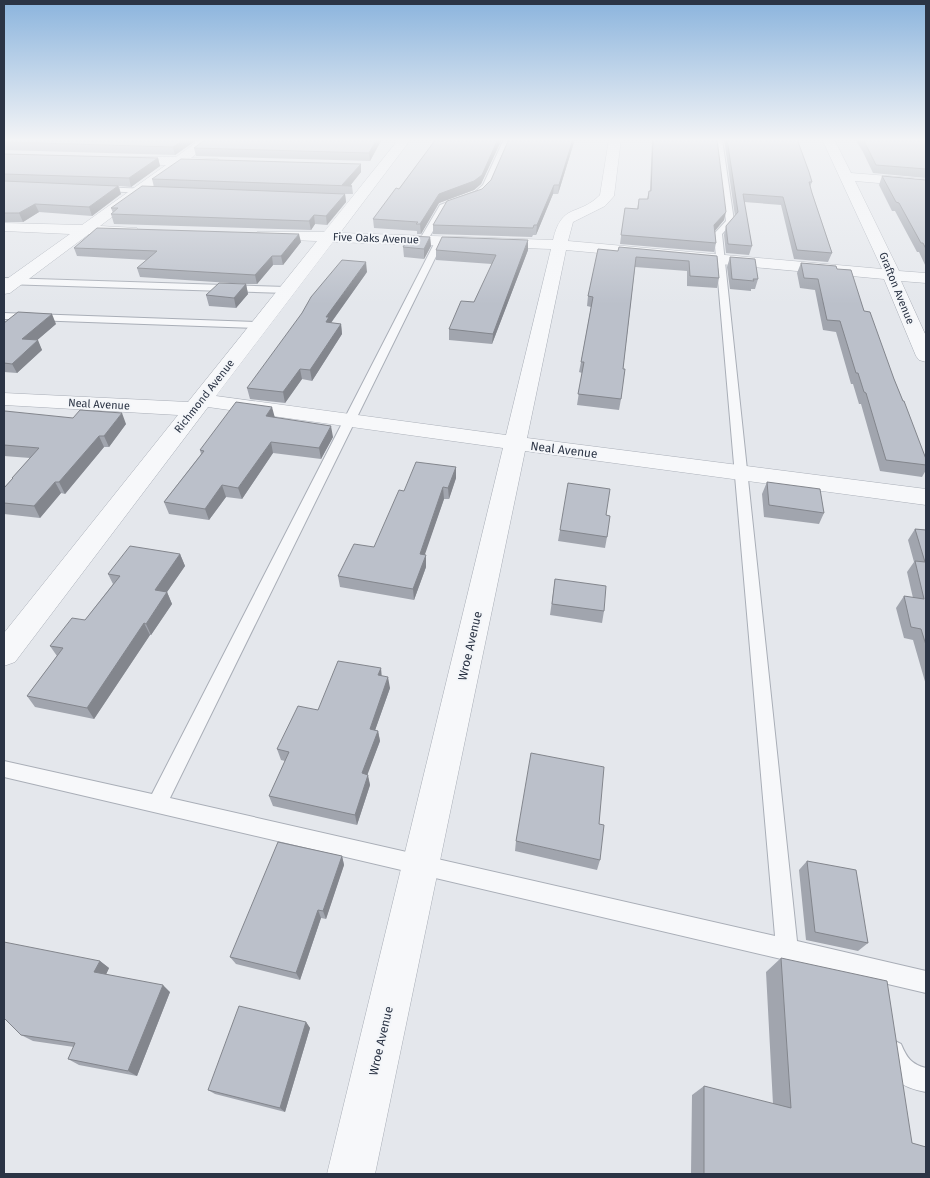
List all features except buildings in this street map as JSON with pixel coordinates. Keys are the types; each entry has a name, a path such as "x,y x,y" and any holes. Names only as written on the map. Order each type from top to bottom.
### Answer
{"street":[{"path":"8,284 134,194"},
{"name":"Richmond Avenue","path":"4,654 327,237 357,194"},
{"name":"Wroe Avenue","path":"351,1174 564,225 568,219 600,203 607,194"},
{"name":"Grafton Avenue","path":"855,194 890,266 893,283 926,356"},
{"path":"4,227 144,231"},
{"name":"Five Oaks Avenue","path":"250,234 559,245 926,278"},
{"name":"Neal Avenue","path":"4,399 198,405 349,421 926,497"}],"lane":[{"path":"424,240 442,207 478,194"},
{"path":"726,194 730,220 718,234 788,950"},
{"path":"157,804 440,240"},
{"path":"8,284 286,290"},
{"path":"4,316 259,325"},
{"path":"4,769 788,950 882,981 926,982"},
{"path":"889,1026 898,1068 910,1076 926,1080"}]}
